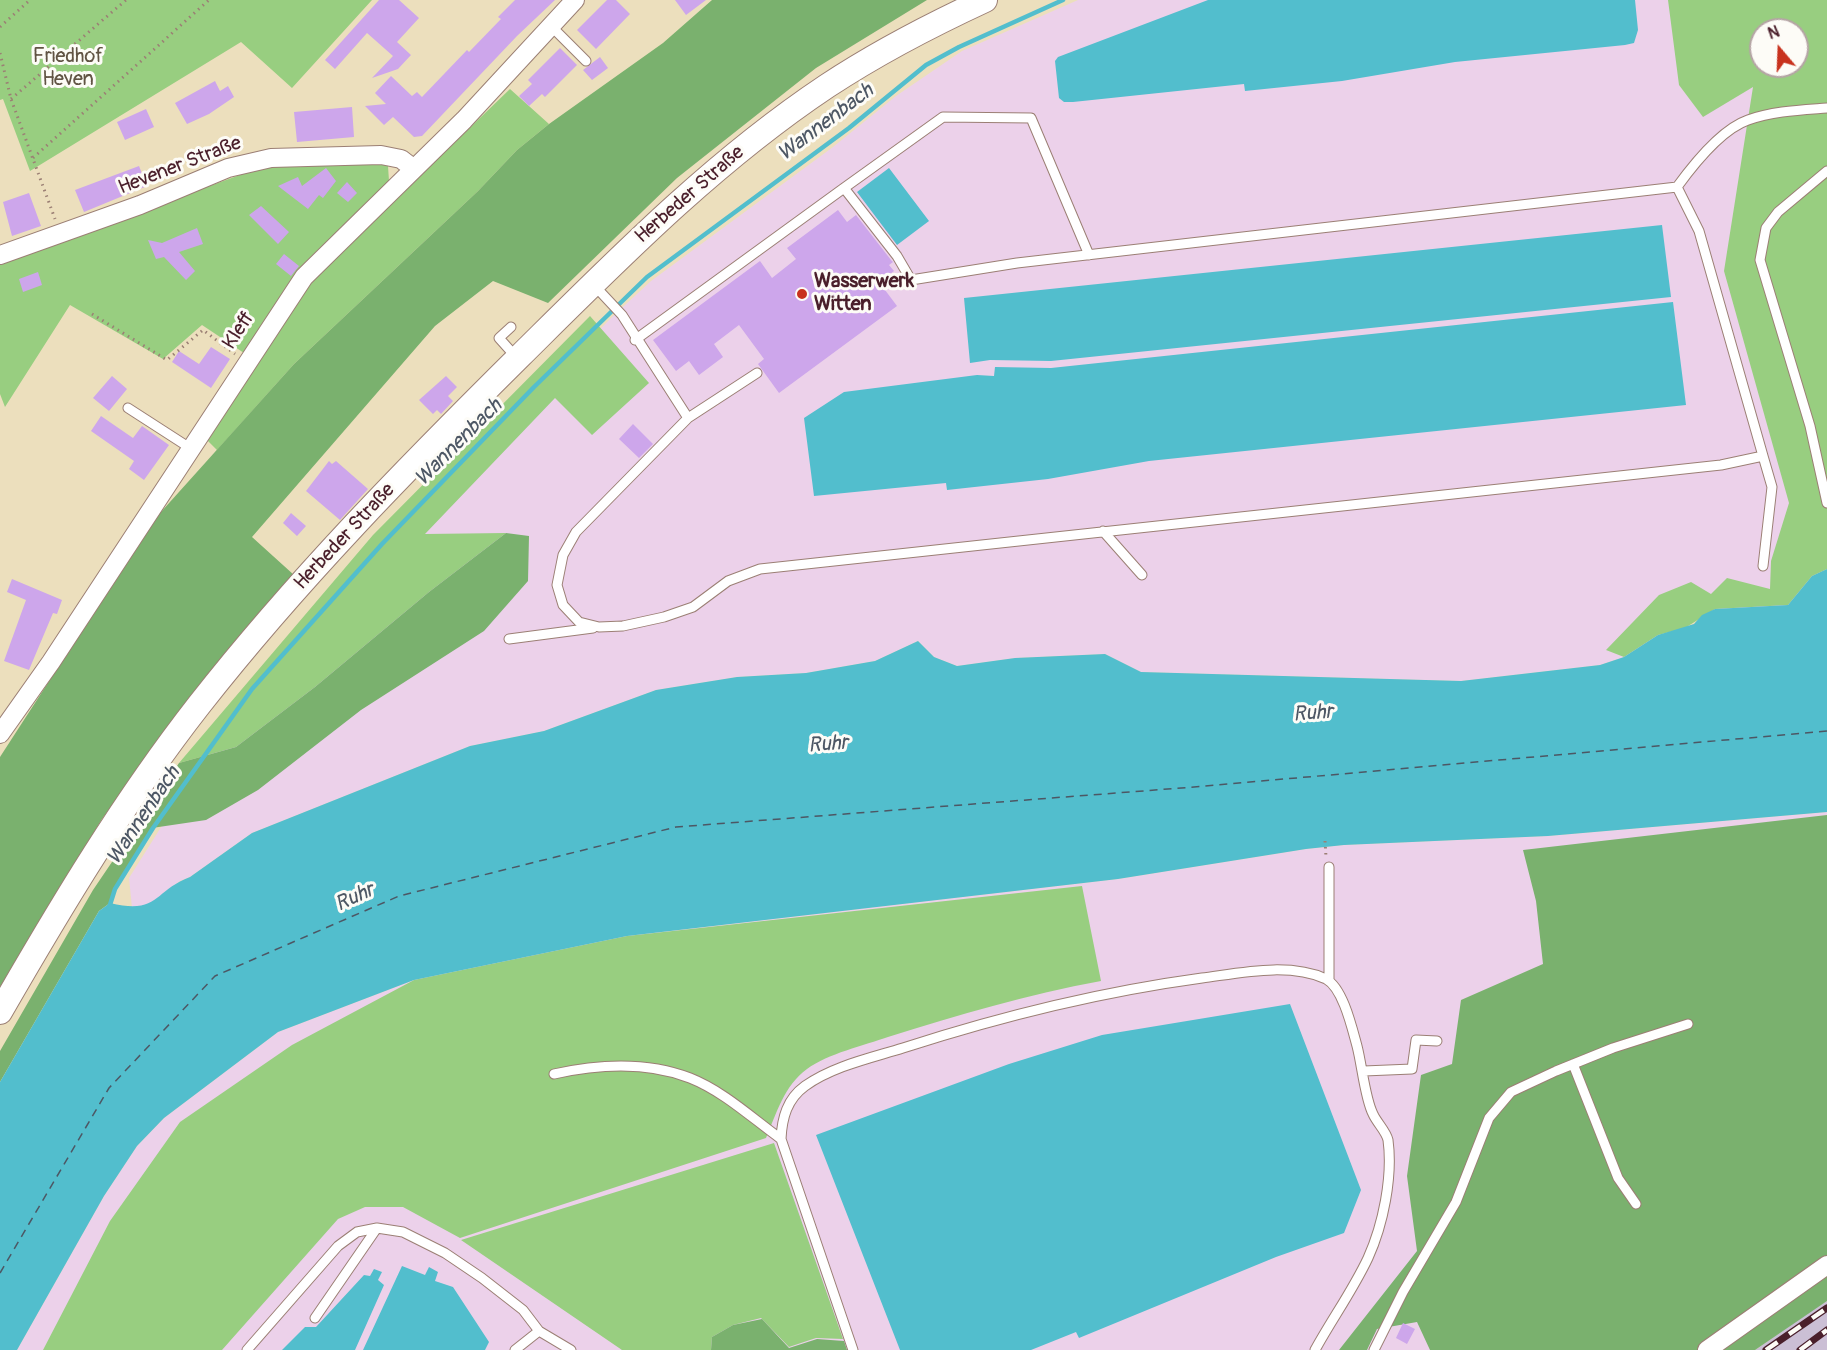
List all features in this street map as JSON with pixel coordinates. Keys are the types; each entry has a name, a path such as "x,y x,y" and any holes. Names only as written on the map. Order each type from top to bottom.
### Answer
{"main road":[{"name":"Herbeder Straße","path":"0,1012 56,914 108,832 204,699 279,608 346,534 517,359 688,195 788,114 872,59 985,0"}],"street":[{"name":"Kleff","path":"0,734 51,662 304,277 414,169 552,27 574,0"},
{"name":"Hevener Straße","path":"0,255 228,168 271,158 381,155 401,159 414,169"},
{"path":"1707,1350 1827,1265"}],"lane":[{"path":"552,27 586,61"},
{"path":"844,188 897,256 911,280 1089,255 1677,187 1701,155 1745,120 1772,113 1827,108"},
{"path":"635,340 943,117 1031,118 1089,255"},
{"path":"1827,171 1778,212 1766,228 1760,260 1810,426 1827,503"},
{"path":"1677,187 1699,231 1772,487 1763,566"},
{"path":"593,284 622,315 635,340 688,418"},
{"path":"511,327 500,338 517,359"},
{"path":"599,627 579,622 563,605 556,585 563,555 576,532 688,418 757,373"},
{"path":"128,408 190,448"},
{"path":"509,639 664,617 693,607 741,574 760,569 1721,465 1763,456"},
{"path":"1103,531 1142,575"},
{"path":"1329,867 1329,981"},
{"path":"854,1350 781,1139 782,1119 793,1097 822,1077 943,1035 1039,1007 1128,988 1239,973 1298,971 1329,981 1336,989 1349,1017 1364,1071 1372,1113 1388,1137 1388,1171 1383,1210 1368,1258 1315,1350"},
{"path":"1374,1350 1403,1292 1456,1202 1489,1118 1511,1092 1573,1064 1688,1024"},
{"path":"1364,1071 1412,1069 1416,1040 1437,1041"},
{"path":"1573,1064 1617,1178 1635,1204"},
{"path":"554,1074 613,1066 649,1067 690,1078 719,1094 781,1139"},
{"path":"315,1318 376,1228"},
{"path":"247,1350 338,1246 357,1232 376,1228 403,1232 445,1253 523,1310 539,1331 571,1350"},
{"path":"515,1350 539,1331"}],"path":[{"path":"0,27 30,0"},
{"path":"12,99 126,0"},
{"path":"33,158 209,0"},
{"path":"0,53 12,99 60,234"},
{"path":"92,314 167,360 203,330 246,362"}],"shaded area":[{"path":"1078,0 1827,0 1812,576 1788,605 1702,615 1658,635 1624,657 1600,665 1461,681 1141,672 1105,654 1015,658 957,666 934,657 918,641 875,661 806,673 737,677 656,690 544,731 470,746 252,833 190,877 180,881 149,905 132,908 129,878 192,778 260,690 400,534 612,317 651,281 833,147 896,96 962,51"},
{"path":"1827,812 1827,1246 1670,1350 17,1350 104,1196 137,1146 164,1118 278,1032 414,980 627,936 1118,879 1306,849 1344,845 1548,836"},
{"path":"1827,1301 1827,1350 1755,1350 1811,1311"}],"green space":[{"name":"Friedhof Heven","path":"0,0 372,0 292,88 241,42 30,171 3,99 0,100"},
{"path":"712,0 927,0 816,68 677,178 548,303 493,281 435,326 252,537 294,575 182,711 102,819 0,987 0,757 152,522 294,364 478,191 517,150 549,124 663,43"},
{"path":"1668,0 1827,0 1827,569 1812,576 1788,605 1715,609 1685,628 1658,635 1624,657 1606,650 1659,595 1691,582 1711,594 1727,578 1770,589 1771,561 1789,503 1724,271 1753,87 1703,117 1679,85"},
{"path":"510,89 549,124 517,150 478,191 294,364 217,450 203,436 294,301 319,273"},
{"path":"305,161 378,161 388,166 389,181 244,353 202,325 163,359 70,305 5,407 0,394 0,263 256,169"},
{"path":"590,316 649,383 592,435 555,398 425,534 506,533 429,592 315,687 236,747 179,763 373,535"},
{"path":"506,533 529,536 528,581 484,631 361,710 258,790 206,820 152,828 115,889 110,903 99,911 0,1082 0,1051 93,890 179,763 236,747 315,687 429,592"},
{"path":"1827,815 1827,1301 1755,1350 1430,1350 1417,1322 1377,1329 1367,1350 1339,1350 1417,1251 1407,1176 1421,1075 1452,1064 1461,1000 1543,964 1536,901 1523,850"},
{"path":"1082,886 1101,981 1047,992 967,1013 835,1054 807,1069 792,1083 766,1138 460,1238 403,1207 365,1207 338,1219 222,1350 43,1350 110,1221 180,1122 292,1045 414,980 627,936"},
{"path":"774,1143 843,1339 816,1338 789,1347 761,1318 733,1325 712,1337 711,1350 622,1350 461,1240"},
{"path":"762,1319 789,1348 817,1339 844,1341 847,1350 711,1350 712,1337 733,1325"}],"water":[{"path":"1208,0 1635,0 1638,30 1634,43 1625,45 1455,62 1342,81 1245,91 1244,84 1073,102 1064,102 1059,98 1055,61 1058,57"},
{"path":"889,168 929,221 897,245 857,192"},
{"path":"1662,225 1671,297 1051,361 990,360 970,363 964,298"},
{"path":"1673,302 1686,405 1149,461 1048,479 947,490 946,483 814,496 804,418 844,392 977,375 994,376 995,367 1051,368"},
{"name":"Ruhr","path":"1827,569 1827,812 1548,836 1344,845 1306,849 1118,879 627,936 414,980 278,1032 164,1118 137,1146 104,1196 17,1350 0,1350 0,1082 99,911 110,903 126,906 147,904 252,833 470,746 544,731 656,690 737,677 806,673 875,661 918,641 934,657 957,666 1015,658 1105,654 1141,672 1461,681 1600,665 1624,657 1658,635 1694,624 1702,615 1715,609 1788,605 1812,576"},
{"path":"1290,1004 1361,1190 1344,1233 1276,1257 1079,1338 1076,1332 1031,1350 900,1350 816,1135 1009,1064 1102,1035"},
{"path":"402,1266 425,1275 429,1267 438,1272 435,1281 453,1287 489,1342 485,1350 363,1350"},
{"path":"374,1269 382,1272 378,1280 384,1285 355,1350 282,1350 305,1327 316,1327 364,1275 370,1276"}],"building":[{"path":"379,0 399,0 419,18 397,42 411,55 398,69 372,78 393,56 367,33 335,69 325,60"},
{"path":"515,0 555,0 517,36 422,136 414,137 393,117 384,125 365,106 386,104 375,93 391,76 412,96 417,92 422,97 467,50 469,52 501,19 498,17"},
{"path":"607,0 616,0 630,14 596,49 577,30"},
{"path":"675,0 706,0 686,15"},
{"path":"560,48 577,65 545,97 542,94 529,106 519,96 532,84 528,80"},
{"path":"600,57 608,68 592,80 583,70"},
{"path":"215,81 220,91 228,86 234,97 209,114 187,124 175,103"},
{"path":"352,107 354,137 297,142 294,112"},
{"path":"146,109 154,127 125,140 117,122"},
{"path":"139,166 147,186 84,212 75,190"},
{"path":"326,168 336,181 323,198 319,195 308,209 278,186 298,177 302,186"},
{"path":"347,182 357,193 348,202 337,193"},
{"path":"29,193 41,226 12,236 3,202"},
{"path":"261,206 289,232 278,244 249,215"},
{"name":"Wasserwerk Witten","path":"838,210 847,222 856,215 893,262 889,265 894,271 879,282 897,306 779,393 758,364 764,359 739,325 714,344 723,357 699,375 689,361 676,371 653,340 760,261 772,278 796,259 787,248"},
{"path":"197,228 203,244 179,252 195,271 186,280 164,257 156,259 148,240 162,243"},
{"path":"284,254 299,266 291,276 276,264"},
{"path":"38,272 42,285 23,292 19,279"},
{"path":"211,347 230,359 211,388 172,362 179,351 199,364"},
{"path":"112,376 127,389 109,411 93,398"},
{"path":"446,376 457,387 448,396 453,401 441,414 437,410 433,414 419,400"},
{"path":"101,416 133,438 142,426 169,445 144,480 129,469 134,461 91,431"},
{"path":"633,424 653,444 639,458 619,439"},
{"path":"329,461 332,464 336,461 368,489 340,520 306,491"},
{"path":"291,513 306,526 297,536 283,523"},
{"path":"12,579 62,600 57,614 53,613 29,670 4,661 26,600 7,592"},
{"path":"1403,1323 1415,1329 1407,1344 1396,1338"}],"waterway":[{"name":"Wannenbach","path":"109,908 115,889 153,828 252,689 382,544 534,387 647,277 849,128 926,65 959,47 1063,0"}],"ferry route":[{"path":"0,1273 109,1088 215,976 399,896 676,827 1194,787 1827,731"}],"railway":[{"path":"1766,1350 1827,1308"},
{"path":"1800,1350 1827,1330"}],"place":[{"name":"Wasserwerk Witten","path":"802,294"}]}
